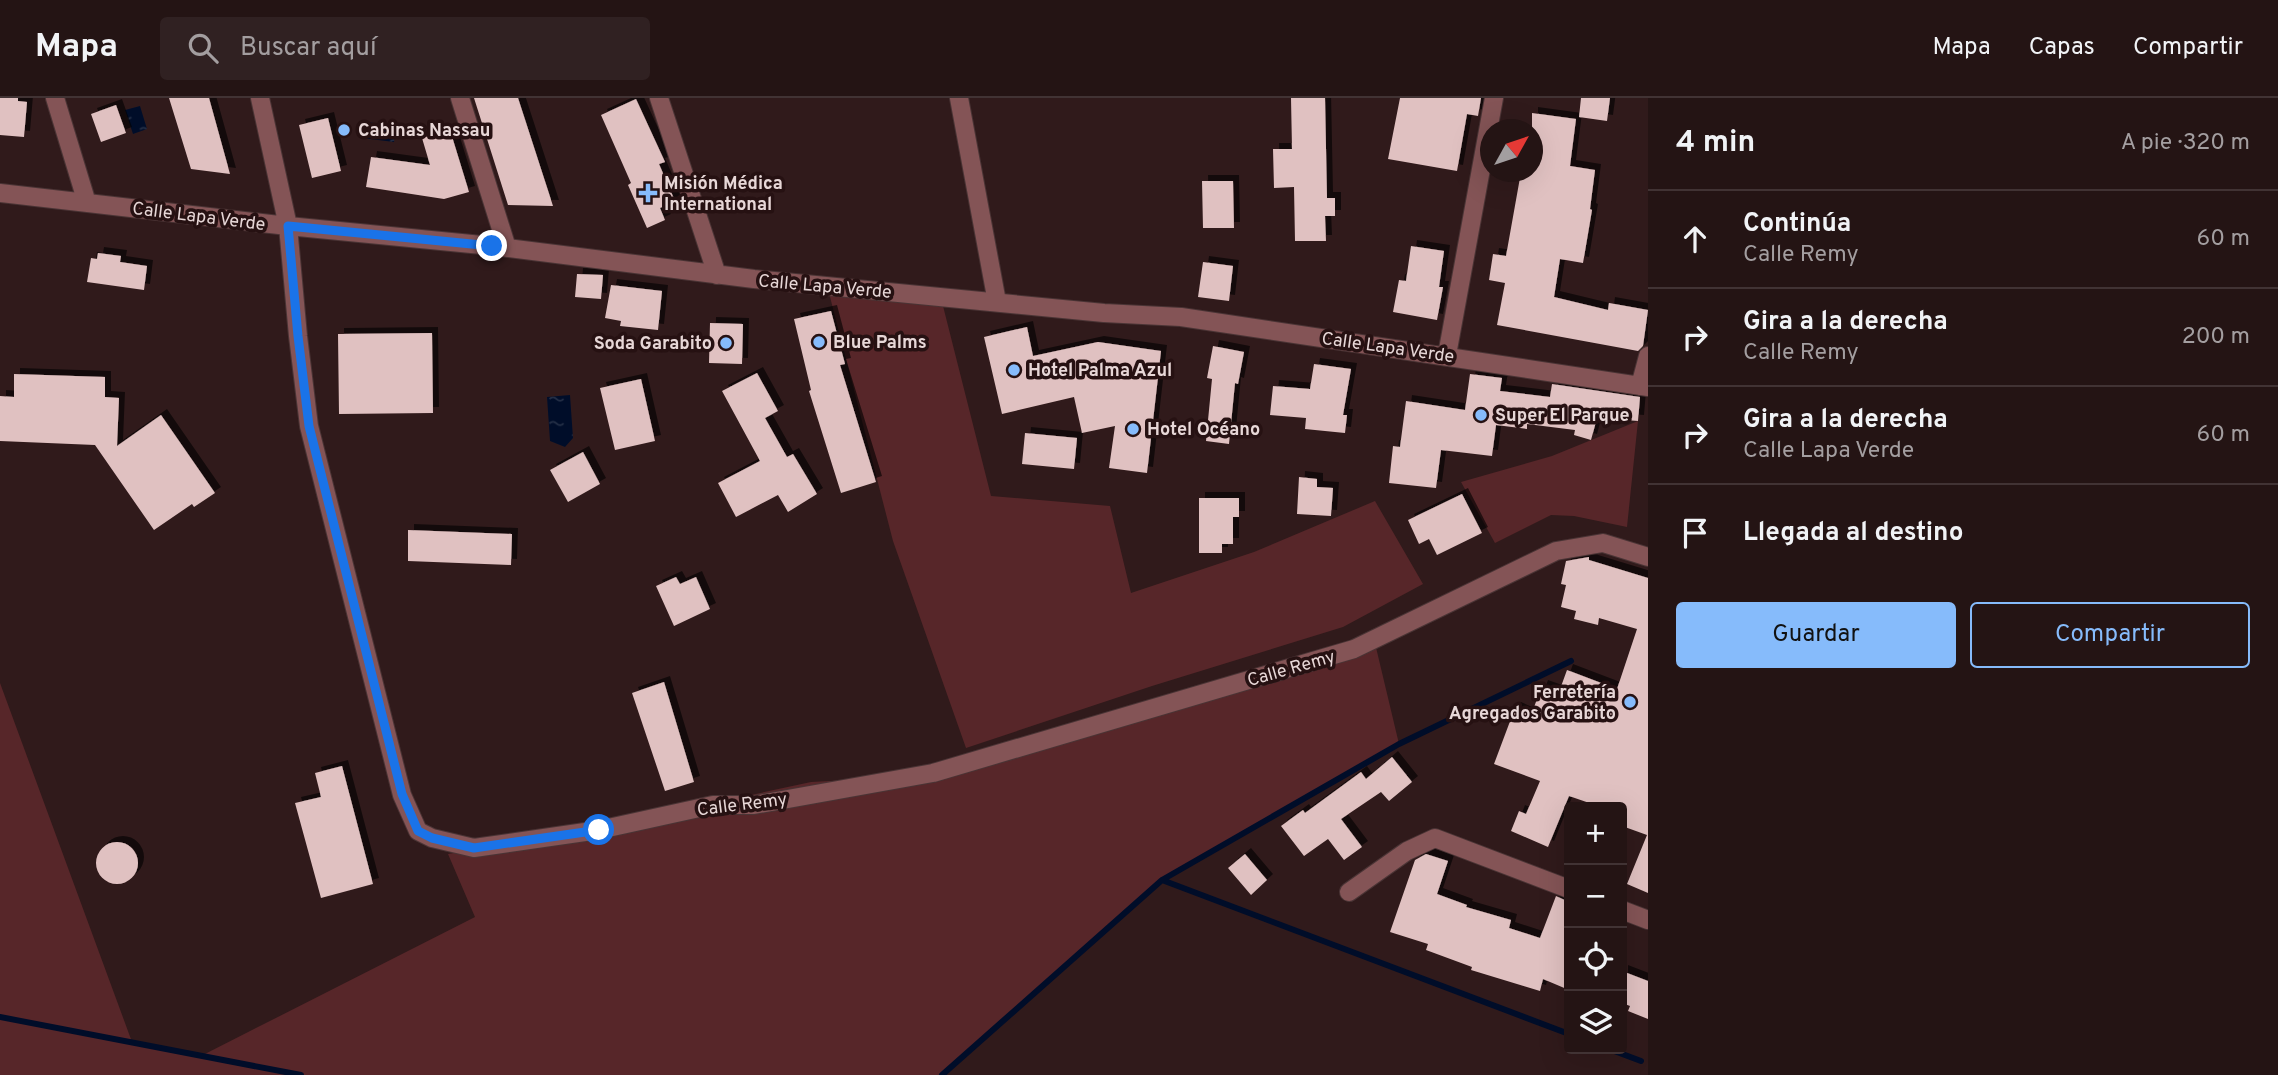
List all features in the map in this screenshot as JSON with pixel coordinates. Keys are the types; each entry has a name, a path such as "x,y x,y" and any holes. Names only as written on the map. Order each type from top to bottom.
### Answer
{"street":[{"path":"55,98 88,203"},
{"name":"Calle Remy","path":"260,98 288,226 309,426 402,794 418,831 432,838 474,848 599,830 713,805 754,805 933,773 1354,649 1556,551 1603,543 1648,556"},
{"path":"460,98 508,248"},
{"path":"659,98 717,275"},
{"path":"959,98 997,302"},
{"path":"1447,355 1494,98"},
{"name":"Calle Lapa Verde","path":"0,193 508,248 717,275 1104,313 1181,317 1447,355 1644,387"},
{"path":"1644,387 1648,356"},
{"path":"1349,892 1407,851 1436,838 1564,887"},
{"path":"1627,911 1648,920"}],"shaded area":[{"path":"829,293 942,302 991,496 1110,506 1131,593 1254,552 1375,501 1423,584 1343,627 1152,686 966,748 893,541"},
{"path":"1638,421 1627,527 1574,516 1551,515 1495,543 1461,482 1552,456"},
{"path":"1374,639 1399,744 1162,880 942,1075 0,1075 0,683 132,1042 201,1056 475,917 448,854 626,822 811,782 923,776"}],"water":[{"path":"140,106 147,129 133,134 125,110"},
{"path":"364,122 396,125 394,142 362,138"},
{"path":"570,395 573,438 565,447 550,441 547,397"}],"building":[{"path":"0,98 18,98 18,101 27,102 24,137 0,135"},
{"path":"169,98 209,98 230,174 191,169"},
{"path":"474,98 518,98 553,206 508,205"},
{"path":"1291,98 1325,98 1327,198 1335,198 1335,216 1325,216 1326,241 1295,241 1294,187 1274,188 1273,149 1292,149"},
{"path":"1400,98 1481,98 1478,116 1467,114 1457,171 1388,159"},
{"path":"1581,98 1610,98 1607,121 1579,117"},
{"path":"636,99 665,162 659,164 675,201 660,208 665,220 647,228 628,185 631,183 601,115"},
{"path":"116,105 126,133 101,142 91,114"},
{"path":"1532,113 1576,119 1570,166 1595,170 1592,210 1583,263 1560,259 1554,297 1608,310 1609,303 1648,310 1643,346 1638,351 1497,325 1505,283 1489,280 1493,254 1506,256 1519,182 1543,182 1543,119 1532,119"},
{"path":"328,118 341,171 312,178 299,125"},
{"path":"450,130 469,192 444,199 366,187 371,157 430,165 422,138"},
{"path":"1202,181 1233,181 1234,228 1203,228"},
{"path":"1411,246 1444,251 1439,287 1443,287 1437,320 1393,312 1399,280 1406,281"},
{"path":"98,253 121,256 120,262 147,266 144,290 87,282 91,258 97,259"},
{"path":"1203,262 1233,266 1229,301 1198,297"},
{"path":"577,274 603,275 601,299 575,297"},
{"path":"611,285 662,291 658,330 620,326 621,321 605,318"},
{"path":"831,311 845,364 840,365 876,482 841,493 809,391 811,390 794,319"},
{"name":"Soda Garabito","path":"710,323 743,324 742,364 709,363"},
{"path":"1027,327 1033,356 1098,342 1161,351 1147,473 1109,468 1115,426 1082,433 1074,397 1002,414 984,337"},
{"path":"432,333 433,413 339,414 338,334"},
{"path":"1213,346 1244,352 1238,384 1235,383 1229,444 1206,441 1212,379 1207,378"},
{"path":"1314,364 1351,369 1343,415 1347,415 1345,433 1305,429 1306,418 1270,415 1273,386 1310,389"},
{"path":"757,373 778,411 765,418 787,457 793,454 817,494 788,512 778,495 736,517 718,483 760,461 722,391"},
{"path":"14,374 105,377 105,397 119,398 117,446 161,415 215,493 194,507 192,504 154,530 95,445 0,441 0,396 14,397"},
{"path":"1470,374 1502,378 1500,391 1550,397 1552,384 1640,397 1638,421 1597,418 1591,440 1574,435 1575,430 1527,424 1527,429 1496,425 1492,456 1441,450 1436,488 1389,483 1393,446 1400,447 1406,401 1465,410"},
{"path":"641,379 655,441 615,450 600,388"},
{"path":"1025,433 1077,438 1074,469 1022,464"},
{"path":"583,452 600,484 568,502 550,470"},
{"path":"1299,477 1317,479 1317,487 1333,488 1331,516 1297,514"},
{"path":"1462,494 1482,533 1437,555 1429,539 1419,544 1408,520"},
{"path":"1199,498 1239,498 1239,517 1233,517 1233,544 1222,544 1222,553 1199,553"},
{"path":"408,530 512,534 511,565 408,561"},
{"path":"1589,557 1589,560 1648,578 1648,893 1627,884 1647,835 1627,828 1627,802 1586,802 1569,796 1564,802 1548,847 1511,831 1519,811 1526,814 1540,781 1494,764 1515,708 1531,715 1542,686 1559,692 1567,670 1617,689 1637,629 1599,618 1598,625 1574,619 1576,611 1561,607 1566,585 1561,584 1566,561"},
{"path":"676,577 680,584 696,577 710,609 674,626 656,586"},
{"path":"664,682 694,782 665,791 632,693"},
{"path":"1392,757 1412,782 1389,801 1381,792 1341,819 1362,847 1344,860 1328,839 1304,856 1281,826 1303,810 1305,813 1361,772 1366,779"},
{"path":"342,766 373,884 321,898 295,803 321,797 315,773"},
{"path":"117,842 132,848 138,863 132,878 117,884 102,878 96,863 102,848"},
{"path":"1245,854 1267,880 1251,895 1228,868"},
{"path":"1426,854 1448,861 1437,894 1467,905 1466,907 1511,920 1509,928 1540,938 1556,896 1564,900 1564,988 1543,979 1540,991 1471,970 1472,967 1426,950 1428,944 1390,932 1415,860"},
{"path":"1627,973 1648,981 1648,1019 1628,1011 1630,1006 1627,1005"}],"waterway":[{"path":"942,1075 1162,880 1399,744 1571,661"},
{"path":"1162,880 1564,1032"},
{"path":"0,1017 301,1075"},
{"path":"1622,1054 1641,1061"}],"place":[{"name":"Cabinas Nassau","path":"344,130"},
{"name":"Misión Médica International","path":"648,193"},
{"name":"Blue Palms","path":"819,342"},
{"name":"Soda Garabito","path":"726,343"},
{"name":"Hotel Palma Azul","path":"1014,370"},
{"name":"Super El Parque","path":"1481,415"},
{"name":"Hotel Océano","path":"1133,429"},
{"name":"Ferretería Agregados Garabito","path":"1630,702"}],"route":[{"path":"492,246 288,226 309,426 402,794 418,831 432,838 474,848 599,830"}]}
